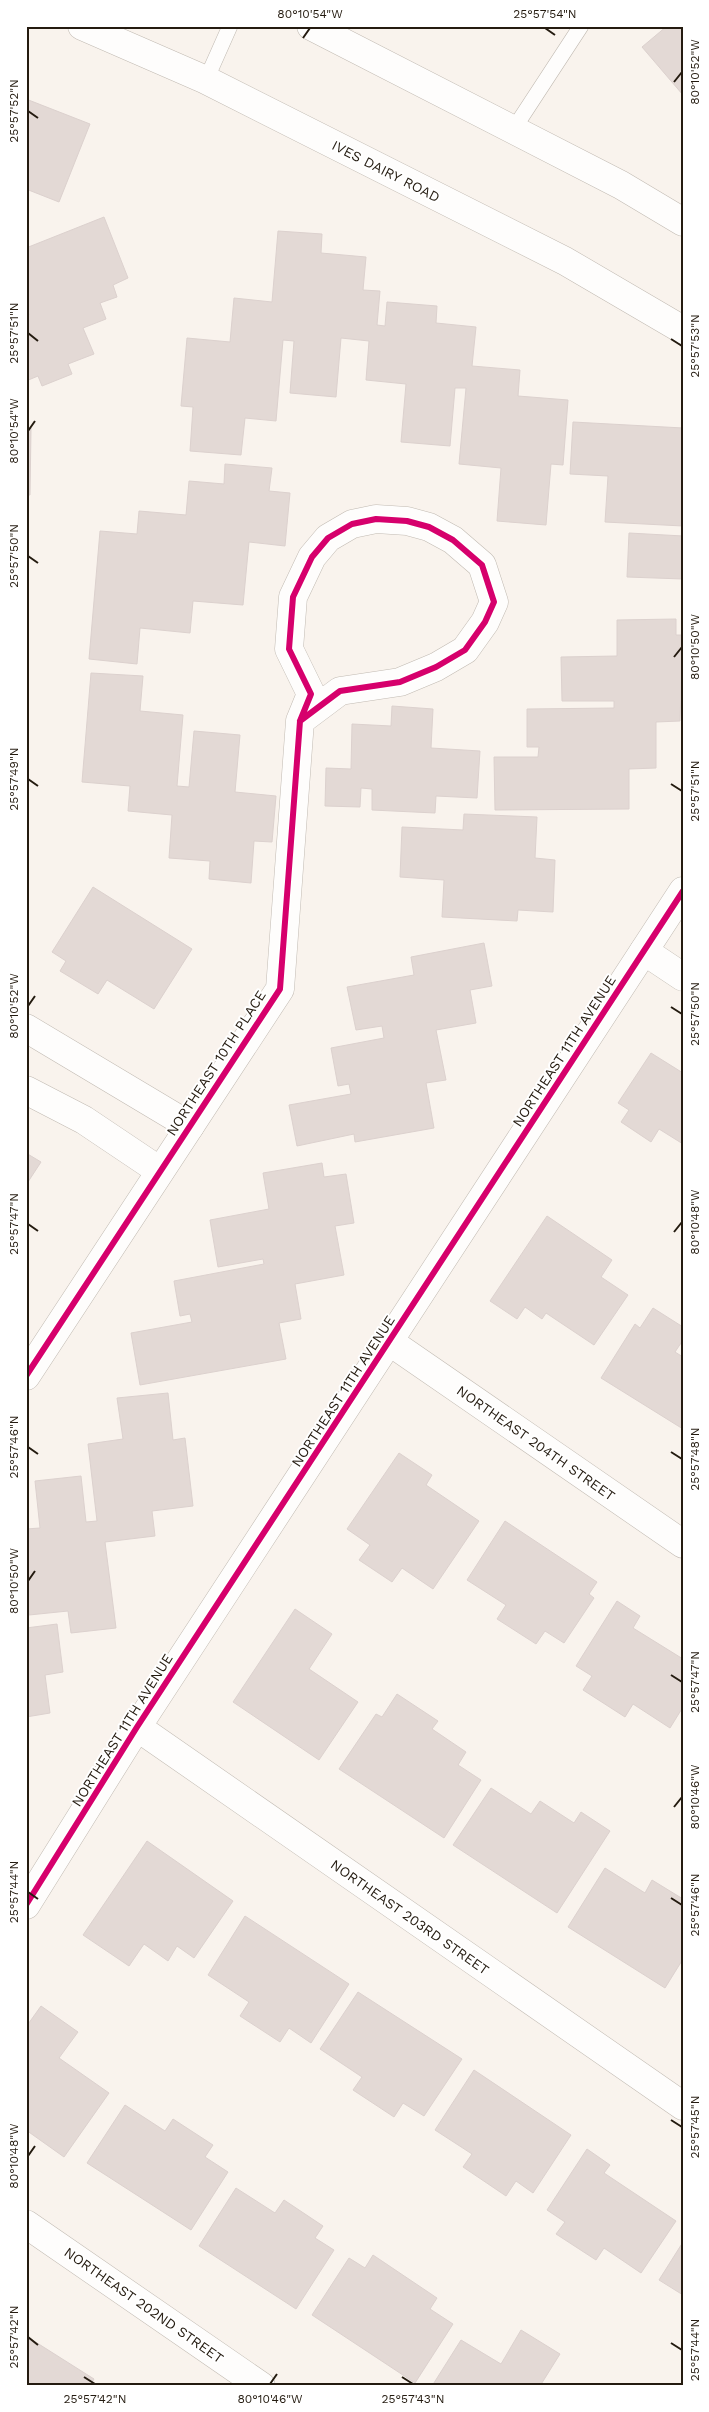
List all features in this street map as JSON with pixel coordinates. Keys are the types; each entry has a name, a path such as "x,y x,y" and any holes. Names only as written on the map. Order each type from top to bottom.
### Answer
{"street":[{"name":"IVES DAIRY ROAD","path":"82,26 206,80 565,260 683,330"},
{"path":"311,26 621,185 683,222"},
{"name":"NORTHEAST 10TH PLACE","path":"26,1376 280,989 300,721 310,694 289,649 293,597 312,557 328,538 352,524 376,519 407,521 430,527 453,540 482,566 494,602 485,622 465,650 436,667 400,682 340,691 300,721"},
{"name":"NORTHEAST 11TH AVENUE","path":"26,1905 137,1727 683,891"},
{"path":"644,951 683,977"},
{"path":"26,1028 190,1126"},
{"path":"26,1090 84,1120 160,1171"},
{"name":"NORTHEAST 204TH STREET","path":"390,1342 683,1544"},
{"name":"NORTHEAST 203RD STREET","path":"137,1727 683,2106"},
{"name":"NORTHEAST 202ND STREET","path":"26,2224 261,2386"}],"lane":[{"path":"206,80 230,26"},
{"path":"514,130 581,26"}],"building":[{"path":"667,26 683,26 683,95 642,47"},
{"path":"26,99 90,124 59,202 26,189"},
{"path":"104,217 128,278 113,285 117,297 100,303 106,319 83,328 94,354 68,364 72,374 42,386 38,376 26,381 26,317 29,315 26,307 26,248"},
{"path":"278,231 322,234 321,253 366,257 363,290 380,291 377,325 385,326 387,302 437,306 436,323 476,327 472,366 520,370 518,396 568,400 563,465 551,464 546,525 497,521 501,468 459,464 466,388 455,388 450,446 401,442 406,384 366,380 369,341 341,338 336,397 290,393 294,341 283,340 276,421 245,418 241,455 190,451 193,407 181,406 187,338 230,342 234,298 272,302"},
{"path":"573,422 683,428 683,526 605,522 608,476 570,474"},
{"path":"26,428 31,428 30,495 26,495"},
{"path":"225,464 272,468 269,491 290,493 285,546 249,542 243,605 193,601 190,633 140,628 137,664 89,659 100,531 137,534 139,511 186,515 189,481 224,484"},
{"path":"629,533 683,536 683,579 627,577"},
{"path":"676,619 676,635 683,635 680,721 656,722 656,768 629,769 629,809 495,810 494,757 538,757 539,747 527,747 527,709 614,708 614,701 562,701 561,657 617,656 617,620"},
{"path":"91,673 143,676 140,711 183,715 177,786 189,787 194,731 240,735 235,792 276,796 272,842 254,841 251,883 209,879 210,861 169,858 172,815 128,811 130,786 82,782"},
{"path":"392,706 433,709 431,748 480,751 477,798 436,796 435,813 372,810 372,789 361,788 360,807 325,806 326,768 351,769 352,724 391,726"},
{"path":"464,814 537,817 535,858 555,860 553,912 518,910 517,921 442,917 444,880 400,877 402,827 463,830"},
{"path":"93,887 192,949 154,1009 107,980 98,994 60,971 66,961 52,952"},
{"path":"484,943 492,986 470,990 476,1023 436,1030 446,1080 426,1083 434,1128 355,1142 354,1134 297,1146 289,1105 351,1094 349,1084 338,1086 331,1048 384,1038 382,1026 356,1030 347,987 414,975 411,957"},
{"path":"651,1053 683,1073 683,1144 659,1129 651,1142 621,1122 629,1110 618,1103"},
{"path":"26,1153 41,1162 26,1185"},
{"path":"322,1163 324,1177 346,1174 354,1223 335,1226 344,1275 295,1284 301,1319 279,1323 286,1359 140,1385 131,1333 192,1322 190,1314 180,1316 174,1281 264,1264 263,1259 218,1267 210,1220 269,1209 263,1173"},
{"path":"547,1216 612,1260 601,1277 628,1295 594,1345 546,1313 542,1319 525,1307 517,1319 490,1301"},
{"path":"653,1308 683,1327 683,1340 675,1352 683,1357 683,1429 601,1378 635,1324 640,1328"},
{"path":"168,1393 173,1440 185,1438 193,1506 152,1511 155,1536 105,1542 116,1628 71,1633 68,1611 29,1615 26,1593 26,1529 40,1528 35,1481 81,1476 86,1522 97,1521 88,1444 123,1439 117,1398"},
{"path":"399,1453 432,1475 426,1485 479,1521 433,1589 402,1568 392,1582 359,1560 370,1545 347,1529"},
{"path":"505,1521 597,1582 589,1594 594,1598 564,1643 545,1631 536,1644 497,1619 506,1605 467,1580"},
{"path":"617,1601 640,1616 633,1628 683,1659 683,1707 670,1728 633,1704 625,1717 583,1690 592,1676 576,1666"},
{"path":"295,1609 332,1634 309,1669 358,1702 319,1760 233,1702"},
{"path":"57,1624 63,1672 45,1675 50,1713 26,1717 26,1628"},
{"path":"397,1694 438,1721 432,1729 466,1752 458,1765 481,1780 444,1838 339,1769 376,1714 382,1717"},
{"path":"491,1788 531,1814 540,1801 574,1823 581,1812 610,1831 557,1913 453,1845"},
{"path":"147,1841 233,1901 194,1958 177,1946 168,1961 144,1944 129,1966 83,1935"},
{"path":"605,1868 645,1893 652,1880 683,1899 683,1959 665,1988 568,1927"},
{"path":"245,1916 349,1984 311,2043 289,2028 280,2042 240,2016 249,2002 208,1975"},
{"path":"358,1992 462,2059 424,2116 403,2103 394,2117 353,2090 362,2077 320,2049"},
{"path":"41,2006 78,2032 59,2058 109,2093 64,2157 26,2130 26,2027"},
{"path":"474,2070 571,2135 533,2193 516,2181 506,2196 463,2167 472,2154 435,2130"},
{"path":"125,2105 165,2131 173,2119 213,2145 205,2157 228,2172 191,2230 87,2163"},
{"path":"587,2149 610,2165 604,2173 676,2221 641,2273 604,2248 596,2260 556,2234 565,2222 547,2210"},
{"path":"236,2188 275,2213 284,2200 323,2226 315,2238 334,2250 296,2309 199,2246"},
{"path":"683,2242 683,2295 659,2280"},
{"path":"373,2255 437,2298 430,2309 453,2324 415,2383 312,2315 349,2258 365,2268"},
{"path":"521,2330 560,2354 540,2386 432,2386 461,2340 501,2364"},
{"path":"26,2336 94,2379 90,2386 26,2386"}],"cycle path":[{"path":"26,1376 280,989 300,721 311,694 289,649 293,597 312,557 328,538 352,524 376,519 407,521 429,527 453,540 482,565 494,602 485,622 465,650 436,667 400,682 340,691 300,721"},
{"path":"26,1905 137,1727 683,891"}]}
